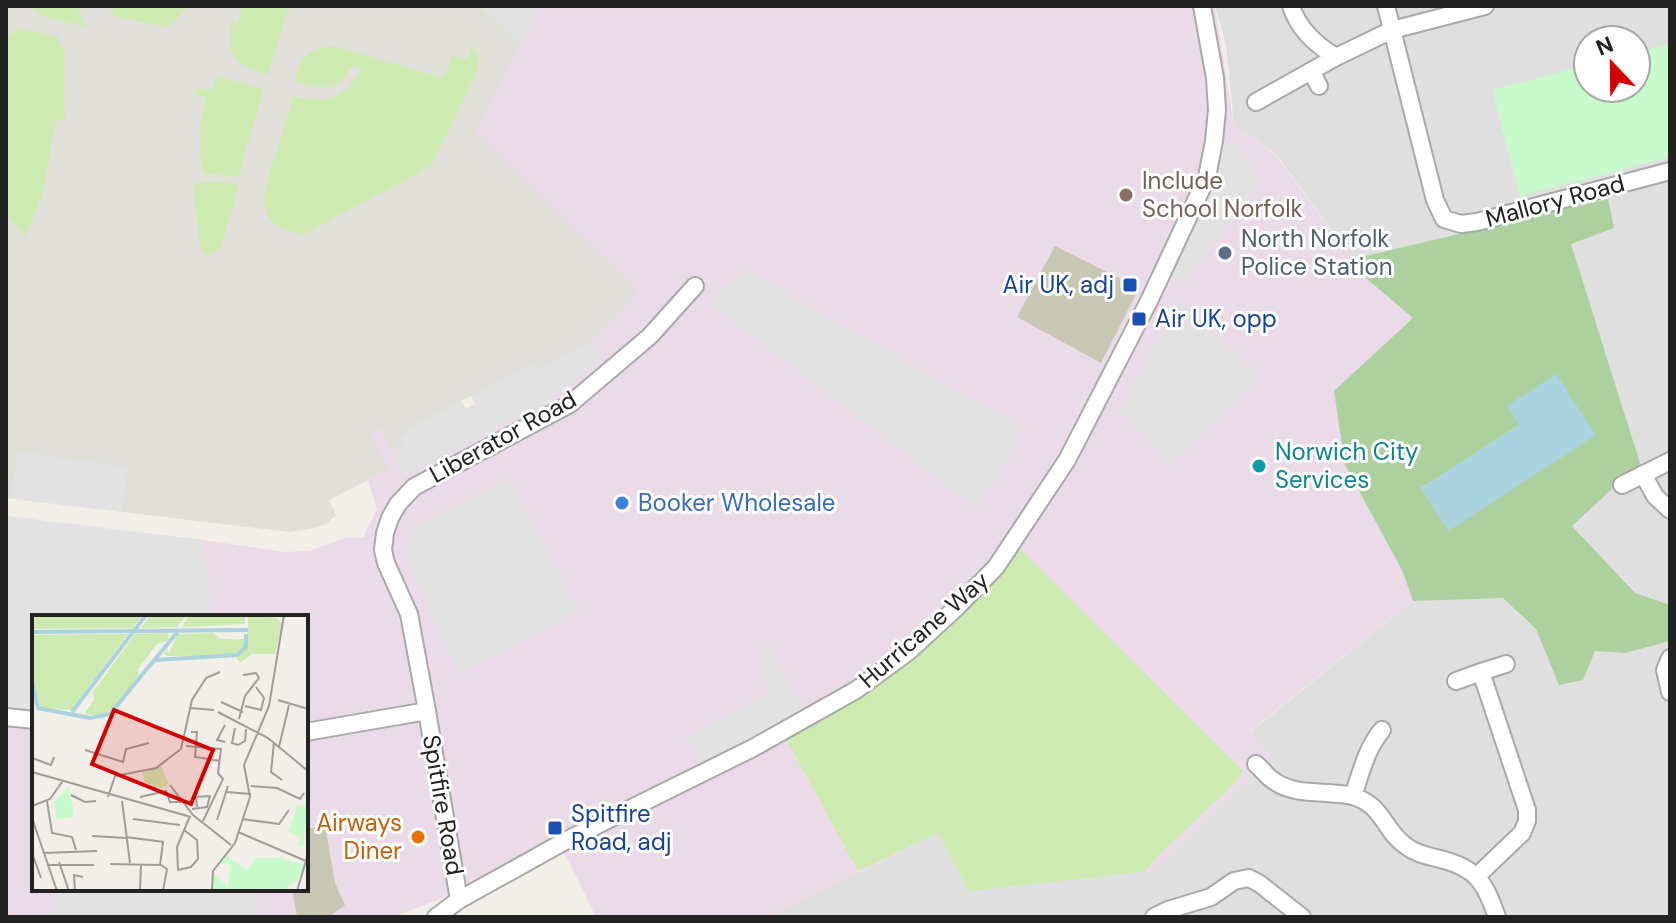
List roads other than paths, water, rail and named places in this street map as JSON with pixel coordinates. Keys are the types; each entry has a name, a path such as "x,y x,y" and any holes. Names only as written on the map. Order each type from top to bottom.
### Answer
{"street":[{"name":"Hurricane Way","path":"436,917 459,900 567,840 783,733 856,690 908,652 996,567 1067,460 1149,301 1207,177 1217,110 1215,78 1202,6"},
{"path":"1291,6 1304,30 1336,57"},
{"path":"1386,6 1392,30"},
{"path":"1256,102 1315,78 1336,57 1392,30 1485,6"},
{"name":"Mallory Road","path":"1392,30 1435,200 1444,219 1461,224 1477,222 1670,171"},
{"name":"Liberator Road","path":"421,678 409,614 383,550 385,533 398,504 414,487 570,404 650,336 695,286"},
{"path":"1622,485 1670,461"},
{"path":"1643,474 1655,496 1670,510"},
{"path":"1670,658 1665,670 1670,692"},
{"path":"1456,681 1506,664"},
{"path":"1477,876 1522,833 1527,821 1527,810 1481,672"},
{"name":"Spitfire Road","path":"421,678 459,900"},
{"path":"308,732 427,711"},
{"path":"6,717 32,720"},
{"path":"1353,796 1362,752 1382,730"},
{"path":"1256,764 1274,782 1294,790 1353,796 1367,803 1381,814 1404,845 1420,855 1459,865 1477,876 1485,885 1497,917"},
{"path":"1164,915 1211,897 1234,881 1249,878 1302,917"}],"water":[{"path":"1556,374 1596,435 1448,531 1421,488 1519,425 1507,406"}],"place":[{"name":"Include School Norfolk","path":"1126,195"},
{"name":"North Norfolk Police Station","path":"1225,253"},
{"name":"Air UK, adj","path":"1130,285"},
{"name":"Air UK, opp","path":"1139,319"},
{"name":"Norwich City Services","path":"1259,466"},
{"name":"Booker Wholesale","path":"622,503"},
{"name":"Spitfire Road, adj","path":"555,828"},
{"name":"Airways Diner","path":"418,837"}]}
